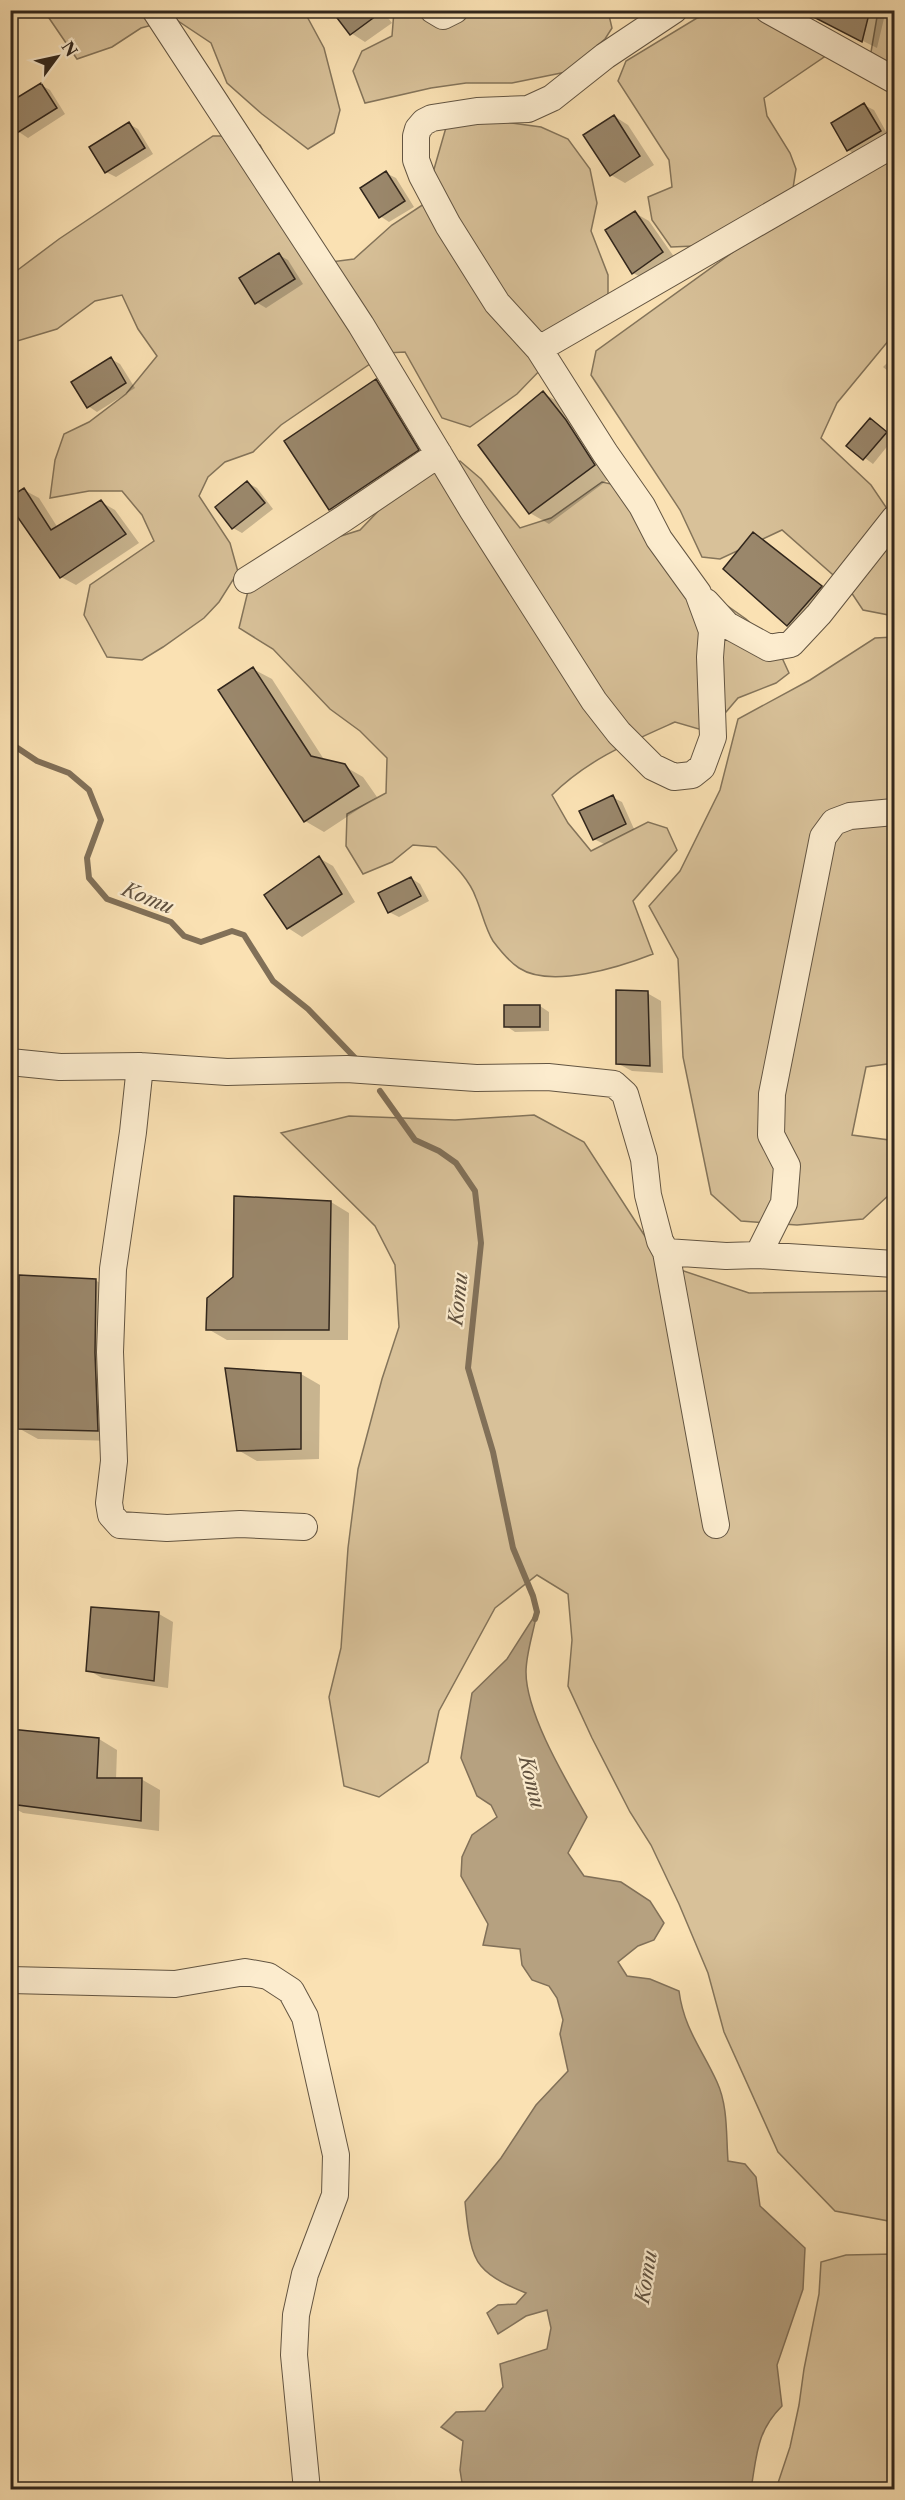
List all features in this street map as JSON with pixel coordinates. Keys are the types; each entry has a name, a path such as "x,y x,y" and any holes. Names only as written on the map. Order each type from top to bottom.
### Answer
{"street":[{"path":"155,10 361,325 594,701 619,733 653,767 674,777 693,775 702,767 713,737 712,631 698,593"},
{"path":"433,10 443,16 455,10"},
{"path":"674,10 605,56 552,98 528,108 477,111 432,118 424,122 418,129 416,160 431,195 497,303 539,349 605,453 642,506 659,539 698,593 727,625 769,648 791,644 819,615 894,519"},
{"path":"768,10 894,80"},
{"path":"539,349 894,144"},
{"path":"247,580 325,531 439,454"},
{"path":"758,1255 784,1203 787,1166 771,1135 771,1094 823,837 834,822 850,816 894,812"},
{"path":"10,1062 60,1067 140,1066 227,1071 347,1068 476,1078 548,1077 614,1084 625,1094 644,1159 648,1195 660,1241 666,1252 716,1525"},
{"path":"140,1066 132,1143 113,1269 110,1352 114,1461 109,1503 111,1515 120,1525 167,1528 240,1524 304,1527"},
{"path":"666,1252 726,1256 758,1255 894,1264"},
{"path":"10,1980 175,1984 246,1972 268,1976 291,1991 305,2017 336,2155 335,2195 305,2274 296,2315 294,2355 307,2490"}],"shaded area":[{"path":"51,10 304,11 324,48 340,110 334,133 308,149 262,114 227,83 211,43 175,19 141,28 112,47 77,59 49,18"},
{"path":"394,11 608,11 612,28 605,39 566,72 512,83 466,83 431,88 365,103 353,71 362,51 392,36"},
{"path":"725,11 754,11 827,55 764,98 767,116 790,153 796,169 793,188 695,246 671,247 652,220 648,197 672,187 669,160 618,81 626,61 697,18"},
{"path":"878,11 894,11 894,67 890,67 871,52"},
{"path":"498,121 541,127 568,139 590,169 597,203 591,231 608,275 608,300 517,394 470,427 442,418 405,352 386,353 281,425 253,452 225,462 208,477 199,496 230,543 238,572 219,602 204,618 163,647 142,660 107,657 84,615 90,585 154,541 142,515 122,491 89,491 50,498 55,460 64,434 89,422 126,394 157,356 138,329 122,295 95,301 57,329 11,341 11,275 59,239 213,136 239,136 260,145 274,174 331,262 354,259 392,225 424,204 447,124"},
{"path":"894,154 894,334 837,403 821,438 871,485 894,519 894,616 863,610 849,589 782,530 720,559 702,557 680,510 591,375 596,351 758,234"},
{"path":"460,461 481,479 520,528 551,518 602,482 625,487 698,585 746,619 777,647 789,673 776,683 738,698 709,732 675,722 594,762 552,795 568,823 591,851 648,822 667,828 677,850 633,901 653,954 623,965 567,976 533,974 519,968 493,941 469,884 436,847 413,845 392,862 363,874 346,846 347,814 386,793 387,758 360,731 330,709 273,649 239,628 248,591 322,542 360,530 386,503 428,473"},
{"path":"894,637 894,1063 866,1067 852,1135 889,1140 890,1194 863,1219 797,1225 741,1221 711,1194 683,1057 678,959 649,906 680,871 720,790 738,719 810,680 875,638"},
{"path":"534,1115 584,1142 663,1264 749,1293 894,1291 894,2222 835,2211 778,2152 724,2032 708,1973 679,1904 651,1845 630,1812 592,1738 568,1686 572,1640 568,1594 537,1575 495,1608 439,1711 428,1762 379,1797 344,1786 329,1697 341,1648 348,1548 358,1469 382,1379 399,1327 395,1265 375,1226 281,1133 349,1116 455,1120"},
{"path":"894,2254 894,2489 776,2489 790,2447 799,2405 819,2294 821,2262 846,2255"}],"water":[{"path":"537,1612 526,1665 528,1689 540,1727 587,1817 568,1853 584,1876 621,1882 650,1901 664,1923 654,1940 638,1946 618,1962 627,1976 650,1979 679,1991 689,2028 721,2091 726,2120 728,2161 745,2164 756,2177 760,2206 805,2248 803,2289 777,2365 782,2406 762,2435 751,2489 463,2489 460,2470 463,2441 441,2427 456,2412 485,2411 503,2387 500,2364 547,2349 551,2328 547,2310 526,2316 498,2334 487,2313 498,2305 516,2304 526,2293 496,2279 481,2266 469,2236 465,2202 501,2158 536,2105 568,2071 560,2034 563,2020 557,1998 549,1986 532,1980 522,1965 520,1949 483,1945 488,1924 461,1876 462,1857 472,1835 497,1817 491,1805 477,1796 461,1758 472,1693 507,1659"}],"building":[{"path":"331,10 384,10 350,35"},
{"path":"800,10 870,10 862,42"},
{"path":"41,83 57,108 17,133 10,122 10,102"},
{"path":"864,103 881,131 847,151 831,123"},
{"path":"614,115 640,156 610,176 583,135"},
{"path":"129,122 145,148 105,173 89,147"},
{"path":"386,171 405,201 379,218 360,188"},
{"path":"635,211 663,252 632,274 605,230"},
{"path":"279,253 295,279 255,304 239,278"},
{"path":"111,357 126,383 87,408 71,382"},
{"path":"376,379 419,450 329,510 284,441"},
{"path":"543,391 566,420 595,465 529,514 478,445"},
{"path":"870,418 887,432 863,460 846,446"},
{"path":"247,481 265,503 232,529 215,507"},
{"path":"24,488 51,530 101,500 126,534 60,578 10,506 10,497"},
{"path":"753,532 822,586 787,626 723,569"},
{"path":"253,667 311,756 345,764 359,786 304,822 218,690"},
{"path":"613,795 626,824 593,840 579,811"},
{"path":"319,856 342,894 287,929 264,895"},
{"path":"411,877 421,896 388,913 378,893"},
{"path":"616,990 648,991 650,1066 616,1064"},
{"path":"504,1005 540,1005 540,1027 504,1027"},
{"path":"234,1196 331,1201 329,1330 206,1330 207,1298 233,1277"},
{"path":"19,1275 96,1279 95,1353 98,1431 18,1429"},
{"path":"225,1368 301,1373 301,1449 237,1451"},
{"path":"91,1607 159,1612 154,1681 86,1671"},
{"path":"10,1729 99,1738 97,1778 142,1778 141,1821 10,1804"}],"waterway":[{"name":"Komu","path":"10,743 37,761 69,773 89,790 101,820 87,858 89,878 107,899 171,922 184,936 201,942 232,931 244,935 273,981 308,1009 359,1062"},
{"name":"Komu","path":"380,1091 415,1140 439,1151 456,1163 475,1191 481,1243 468,1368 493,1452 513,1548 533,1596 537,1612 535,1619"}]}
